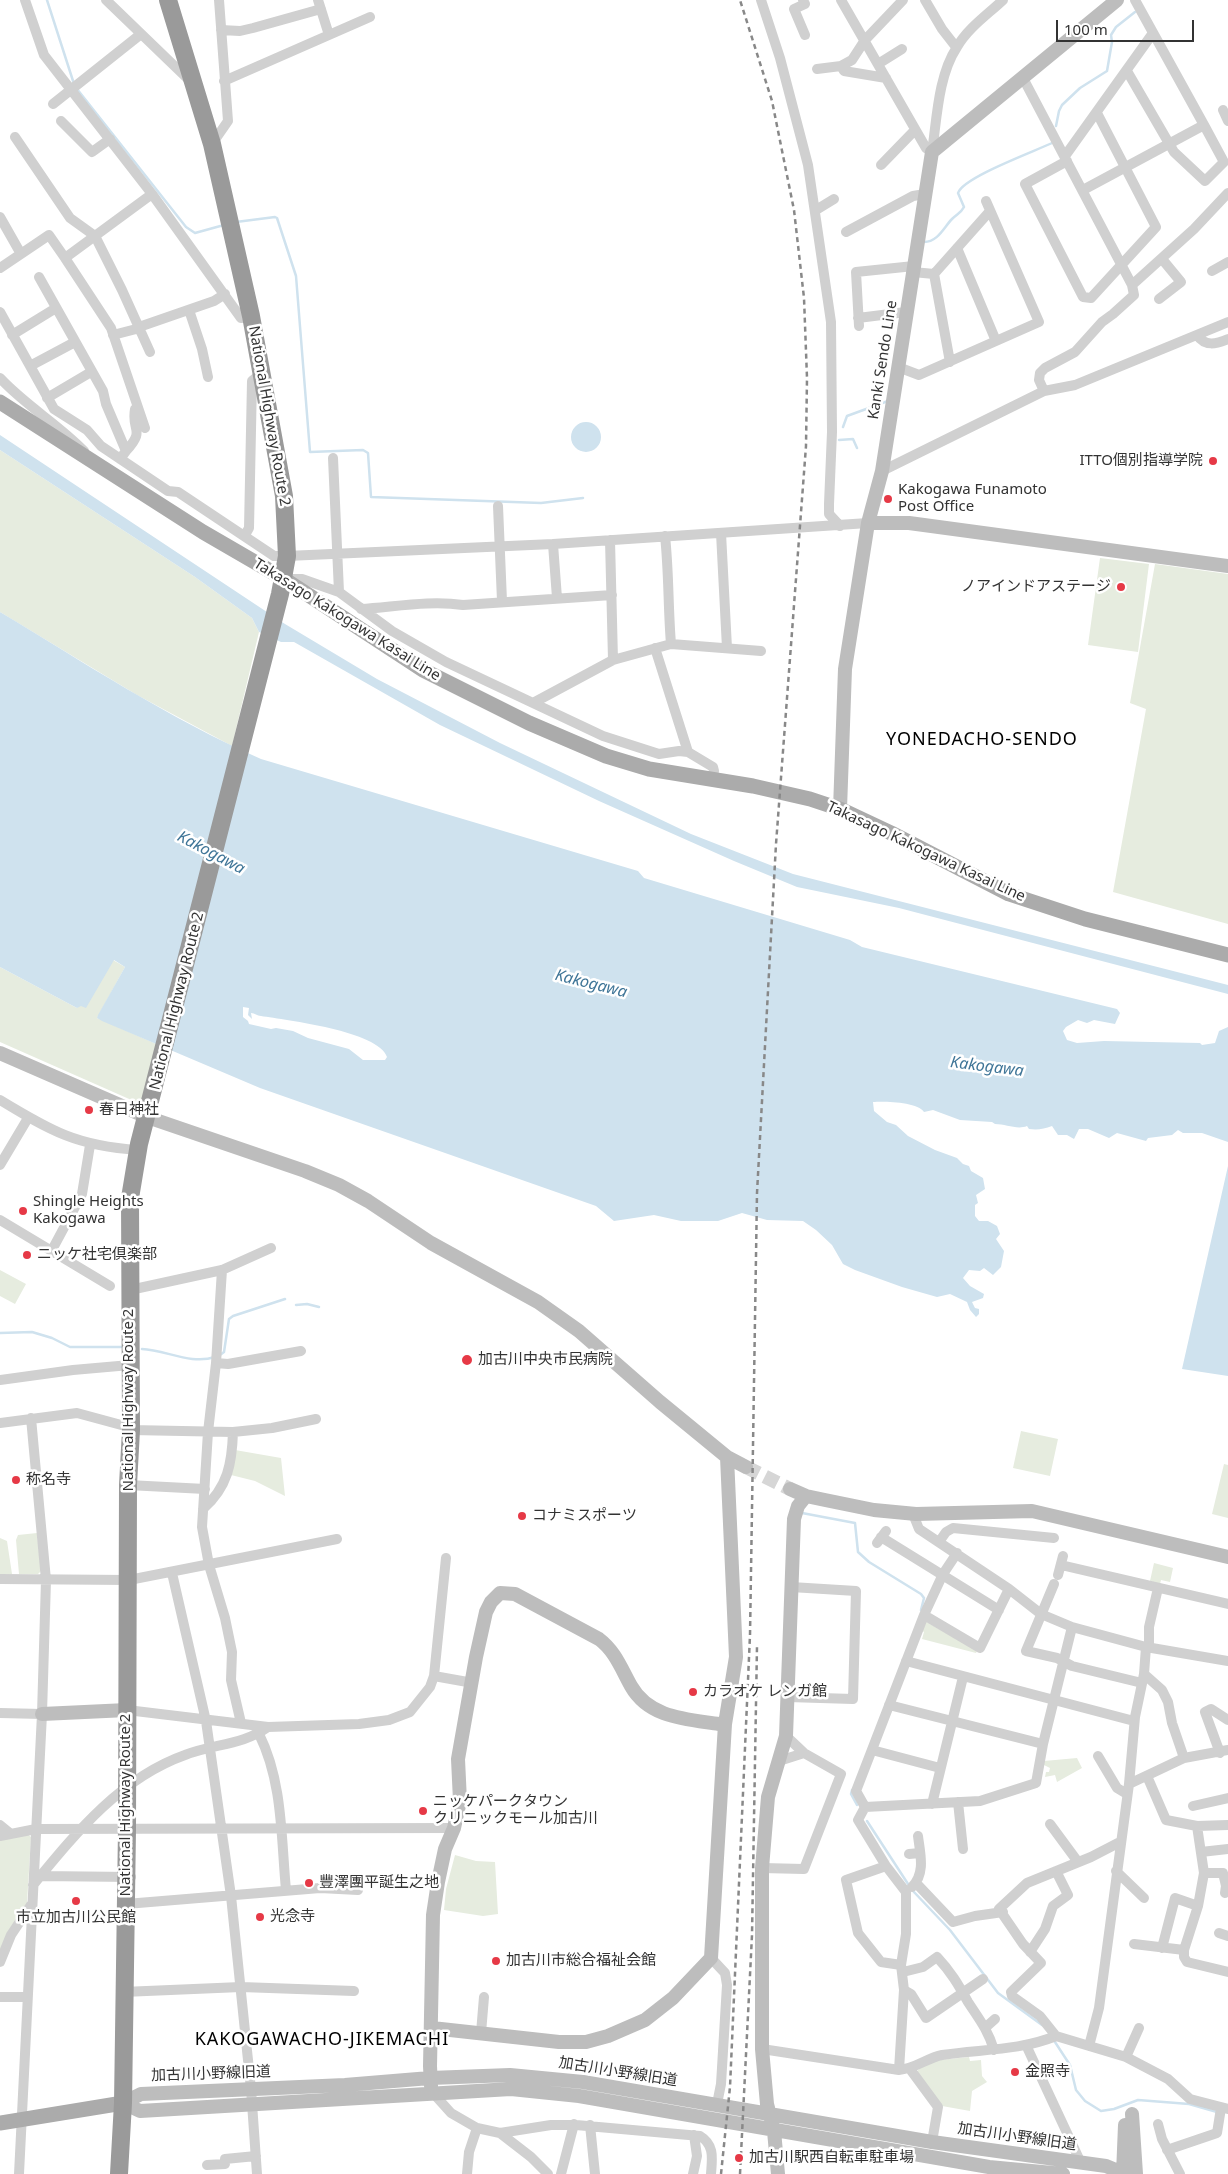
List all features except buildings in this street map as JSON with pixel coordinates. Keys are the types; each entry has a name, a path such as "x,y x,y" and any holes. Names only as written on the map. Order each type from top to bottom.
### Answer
{"highway":[{"name":"National Highway Route 2","path":"119,2174 123,2103 123,1992 126,1904 129,1877 127,1710 128,1485 131,1430 130,1198 138,1150 282,586 287,556 284,496 251,316 212,144 168,0"}],"main road":[{"name":"Takasago Kakogawa Kasai Line","path":"0,402 96,462 282,586 423,670 528,724 606,756 649,769 810,799 891,833 1010,894 1085,919 1228,955"},
{"path":"0,2123 123,2103"}],"street":[{"path":"25,0 44,55 74,87 241,318 251,316"},
{"path":"106,0 196,87"},
{"path":"212,144 228,121 219,0"},
{"path":"761,0 795,112 816,210 831,322 832,432 828,504 829,514 840,526"},
{"path":"803,0 805,4 794,9 805,34"},
{"path":"841,0 915,130 926,148 932,152"},
{"path":"817,69 841,66 852,60 865,40 903,0"},
{"path":"925,0 942,29 956,47"},
{"path":"932,152 949,61 956,47 970,30 1003,0"},
{"path":"932,152 1117,0"},
{"path":"1127,71 1169,145 1205,181 1224,162 1135,0"},
{"path":"221,30 240,31 254,28 319,5 329,35"},
{"path":"224,80 370,18"},
{"path":"1097,113 1156,227 1091,298 1083,297 1025,184 1066,158 1152,32"},
{"path":"53,104 141,34"},
{"path":"878,64 902,48"},
{"path":"841,66 844,71 886,78"},
{"path":"1023,78 1132,285 1134,295 1102,322 1075,352 1045,368 1040,373 1039,380 1044,391"},
{"path":"1223,110 1228,121"},
{"path":"61,121 92,152 110,139"},
{"path":"1083,190 1204,125"},
{"path":"881,165 915,130"},
{"path":"15,137 70,218 95,236 150,352"},
{"name":"Kanki Sendo Line","path":"840,810 845,669 868,523 882,471 932,152"},
{"path":"1132,285 1207,216 1228,193"},
{"path":"65,258 152,194"},
{"path":"846,232 912,196 925,194"},
{"path":"816,210 834,199"},
{"path":"898,367 919,375 1038,322 988,206 957,248 934,274"},
{"path":"0,219 21,254"},
{"path":"0,268 49,235 111,328 145,428"},
{"path":"957,248 996,341"},
{"path":"1162,259 1181,282 1166,298"},
{"path":"906,312 859,322 856,272 913,269 934,274"},
{"path":"934,274 950,362"},
{"path":"39,276 103,391 123,455"},
{"path":"113,335 140,328 214,301 225,294"},
{"path":"12,335 56,308"},
{"path":"189,310 202,349 208,377"},
{"path":"0,312 54,409 87,430 101,446 123,455 168,491 178,492 274,556 554,544 868,523 909,523 1228,566"},
{"path":"882,471 1044,391 1076,385 1228,322"},
{"path":"1196,335 1200,340 1208,344 1215,344 1228,339"},
{"path":"30,366 75,342"},
{"path":"47,398 92,372"},
{"path":"245,535 248,528 252,381 262,373"},
{"path":"0,378 15,394 73,439 96,462"},
{"path":"123,455 136,440 138,434 134,412 137,404"},
{"path":"333,458 339,592"},
{"path":"498,506 502,601"},
{"path":"721,533 727,648"},
{"path":"665,536 671,644"},
{"path":"610,540 613,660"},
{"path":"554,544 557,598"},
{"path":"282,586 302,579 339,592 392,632 483,681 603,736 659,754 679,751 688,752 712,767 714,771 712,780"},
{"path":"361,609 443,604 463,605 612,595"},
{"path":"533,703 613,660 671,644 761,651"},
{"path":"655,648 688,752"},
{"path":"0,1053 148,1113 339,1184 431,1243 538,1302 579,1331 660,1402 727,1457 746,1467"},
{"path":"0,1100 28,1118 63,1136 90,1145 138,1150"},
{"path":"0,1165 28,1118"},
{"path":"52,1250 82,1194 90,1145"},
{"path":"0,1220 110,1286"},
{"path":"130,1290 222,1270 271,1248"},
{"path":"222,1270 202,1527 209,1565 225,1618 232,1652 230,1680 241,1723"},
{"path":"216,1358 228,1364 301,1351"},
{"path":"0,1380 130,1364"},
{"path":"0,1423 78,1413 126,1426 131,1430 233,1432 272,1428 316,1419"},
{"path":"20,2174 32,1885 42,1714 46,1580 31,1418"},
{"path":"203,1509 211,1502 228,1476 233,1432"},
{"path":"432,2028 575,2043 586,2042 608,2036 645,2020 658,2010 711,1958 725,1724 736,1656 727,1457"},
{"path":"128,1485 204,1489"},
{"path":"790,1489 806,1496 874,1510 916,1514 1032,1511 1228,1557"},
{"path":"778,2174 774,2131 767,2104 762,2049 762,1868 768,1797 786,1736 794,1519 798,1506 806,1496"},
{"path":"916,1514 915,1519 919,1529 1009,1589 1041,1614 1072,1627 1148,1647 1228,1661"},
{"path":"938,1542 946,1532 953,1528 1054,1538"},
{"path":"881,1537 942,1577 998,1610"},
{"path":"0,1579 129,1580 337,1539"},
{"path":"865,1807 856,1792 924,1615 956,1553"},
{"path":"0,1713 42,1714 127,1710 268,1727 359,1724 400,1716 410,1712 430,1687 434,1676 446,1558"},
{"path":"1184,1758 1172,1723 1168,1702 1162,1690 1143,1678 1072,1666 1064,1661 1026,1651 1059,1570 1158,1588 1228,1604"},
{"path":"172,1573 206,1721 210,1747 231,1896 252,2096 257,2174"},
{"path":"788,1697 853,1699 856,1591 792,1587"},
{"path":"1089,2046 1099,2008 1128,1789 1134,1721 1148,1647 1149,1627 1158,1588"},
{"path":"924,1615 980,1648 1009,1589"},
{"path":"711,2174 712,2150 705,2139 694,2135 574,2124 551,2125 500,2133 477,2128 451,2113 433,2093 430,2078 433,1915 445,1848 454,1828 460,1801 458,1759 482,1630 491,1602 500,1593 515,1594 607,1645 616,1656 637,1696 651,1709 670,1716 725,1724"},
{"path":"865,1807 980,1800 1036,1783 1043,1744 1072,1627"},
{"path":"906,1661 1134,1721"},
{"path":"434,1676 472,1683"},
{"path":"932,1804 963,1677"},
{"path":"890,1705 1043,1744"},
{"path":"1098,1756 1118,1788 1128,1789 1147,1776 1184,1758 1224,1751 1205,1712 1211,1709 1228,1720"},
{"path":"32,1885 80,1829 127,1786 184,1755 252,1738 268,1727"},
{"path":"259,1734 274,1774 281,1827 286,1890"},
{"path":"762,1868 804,1869 841,1774 804,1753 786,1736"},
{"path":"872,1750 940,1768"},
{"path":"779,1761 804,1753"},
{"path":"1147,1776 1166,1820 1198,1826 1228,1825"},
{"path":"1202,1792 1204,1803"},
{"path":"1193,1806 1228,1798"},
{"path":"958,1802 963,1849"},
{"path":"865,1807 858,1820 886,1866 906,1892 906,1934 902,1969 904,1990 904,2070 938,2108 932,2142"},
{"path":"1050,1824 1078,1862"},
{"path":"0,1825 11,1834"},
{"path":"1198,1826 1204,1873 1198,1906 1184,1950 1184,1957 1187,1962 1228,1972"},
{"path":"0,1836 36,1829 221,1827 454,1828"},
{"path":"906,1892 916,1883 922,1868 918,1836"},
{"path":"1120,1842 1092,1857 1027,1883 999,1909 1030,1952 1041,1963 1011,1992 1012,1996 1040,2016 1056,2036 1126,2057 1168,2079 1190,2099 1224,2108 1217,2132 1167,2150"},
{"path":"1201,1852 1228,1849"},
{"path":"909,1854 920,1853"},
{"path":"886,1866 846,1880 858,1933 881,1962 902,1969 924,1967 937,1956 954,1975 963,1993 986,2026 994,2050"},
{"path":"1030,1952 1045,1929 1053,1906 1068,1895 1056,1871"},
{"path":"1116,1871 1144,1898"},
{"path":"1204,1873 1223,1873 1226,1886 1225,1893"},
{"path":"40,1876 129,1877"},
{"path":"916,1883 952,1922 1003,1912"},
{"path":"126,1904 286,1890 320,1888 358,1890"},
{"path":"1162,1948 1175,1898 1198,1906"},
{"path":"0,1962 11,1935 32,1904"},
{"path":"1134,1944 1184,1950"},
{"path":"711,1958 725,1973 727,1985 721,2084 717,2104"},
{"path":"904,1990 911,1994 926,2018 983,1978"},
{"path":"123,1992 241,1987 354,1991"},
{"path":"0,1998 27,1997"},
{"path":"481,2033 484,1997"},
{"path":"986,2026 995,2019"},
{"path":"1126,2057 1139,2028"},
{"path":"762,2049 904,2070 941,2056 1026,2045 1056,2036"},
{"path":"1026,2045 1081,2163"},
{"name":"加古川小野線旧道","path":"123,2103 140,2111 345,2085 430,2078 519,2076 583,2082 932,2142 1106,2166 1123,2174"},
{"name":"加古川小野線旧道","path":"252,2096 433,2093 511,2089 579,2096 989,2170 1063,2174"},
{"path":"1123,2174 1129,2115 1136,2174"},
{"path":"561,2174 574,2124"},
{"path":"1158,2124 1167,2150 1180,2174"},
{"path":"590,2125 595,2174"},
{"path":"467,2174 469,2152 477,2128"},
{"path":"500,2133 531,2157 548,2174"},
{"path":"692,2174 697,2156 694,2135"},
{"path":"207,2165 225,2164 225,2158 256,2156"}],"shaded area":[{"path":"0,450 195,577 252,618 259,632 232,746 137,695 0,612"},
{"name":"ノアインドアステージ","path":"1100,558 1149,564 1138,652 1088,645"},
{"path":"1155,564 1228,574 1228,924 1113,892 1146,709 1130,703"},
{"path":"113,960 125,967 97,1018 161,1046 145,1106 0,1042 0,967 77,1008"},
{"path":"0,1270 26,1284 15,1304 0,1296"},
{"path":"1021,1431 1058,1439 1050,1476 1013,1468"},
{"path":"235,1450 281,1458 285,1496 255,1481 231,1475"},
{"path":"1224,1464 1228,1465 1228,1518 1212,1514"},
{"path":"37,1533 41,1571 38,1574 19,1574 16,1540 18,1535"},
{"path":"0,1538 7,1541 12,1574 0,1574"},
{"path":"1154,1563 1173,1568 1170,1582 1161,1580 1160,1584 1150,1581"},
{"path":"925,1621 977,1651 976,1653 922,1639"},
{"path":"1077,1758 1082,1768 1057,1782 1055,1775 1045,1777 1046,1772 1049,1772 1050,1768 1044,1765 1044,1761"},
{"path":"26,1833 31,1837 27,1903 0,1954 0,1838"},
{"path":"455,1855 476,1861 495,1862 498,1914 483,1916 444,1910 446,1889"},
{"path":"969,2057 970,2061 981,2060 982,2076 987,2082 972,2091 970,2111 942,2106 917,2073 919,2068 939,2060"}],"water":[{"path":"586,422 597,426 601,437 597,448 586,452 575,448 571,437 575,426"},
{"path":"0,435 285,624 377,679 500,743 691,834 793,874 1228,985 1228,994 899,908 797,887 599,801 440,725 294,642 281,642 259,632 252,618 195,577 0,450"},
{"name":"Kakogawa","path":"0,612 161,708 261,759 638,871 644,878 850,940 862,947 1117,1009 1120,1013 1115,1024 1094,1020 1087,1023 1078,1020 1063,1031 1067,1040 1077,1043 1104,1041 1200,1043 1202,1045 1215,1043 1219,1031 1228,1027 1228,1142 1202,1133 1183,1133 1178,1130 1172,1135 1148,1138 1146,1141 1117,1133 1109,1138 1088,1129 1079,1129 1074,1139 1067,1135 1058,1135 1052,1126 1041,1129 1029,1129 1027,1126 1015,1127 992,1122 960,1120 933,1110 924,1112 908,1104 873,1102 874,1111 887,1122 896,1125 908,1136 935,1150 957,1158 963,1164 969,1166 971,1171 983,1178 985,1189 976,1195 978,1203 975,1205 975,1216 979,1221 988,1221 997,1226 1000,1234 996,1239 1004,1251 1001,1267 993,1275 984,1268 980,1271 969,1270 963,1278 970,1286 984,1294 983,1298 972,1302 975,1308 979,1309 979,1314 976,1317 970,1310 967,1302 950,1294 937,1297 902,1287 843,1264 832,1245 803,1221 767,1220 742,1213 718,1221 681,1221 654,1215 614,1221 596,1206 260,1088 97,1018 125,967 114,960 86,1008 81,1006 77,1008 0,967","holes":["243,1007 249,1008 248,1015 252,1019 251,1013 254,1013 260,1016 330,1028 367,1040 380,1048 387,1057 385,1060 363,1060 349,1049 308,1038 293,1031 249,1024 243,1017"]},
{"path":"1228,1166 1228,1376 1182,1369"}],"waterway":[{"path":"47,0 74,84"},
{"path":"1056,126 1062,105 1080,88 1107,71 1112,42 1111,35 1116,27 1135,12"},
{"path":"77,89 186,227 195,233 224,225"},
{"path":"924,242 937,237 963,209 964,207 958,193 963,187 986,172 1054,142"},
{"path":"236,222 277,218 296,276 310,452 363,450 368,453 371,497 541,503 583,498"},
{"path":"843,427 847,416 888,401"},
{"path":"839,440 853,439 857,448"},
{"path":"220,1355 224,1352 229,1319 285,1299"},
{"path":"296,1305 307,1304 319,1307"},
{"path":"0,1333 32,1332 52,1338 70,1347 121,1347"},
{"path":"142,1349 197,1359 215,1357"},
{"path":"802,1513 855,1523 858,1552 869,1562 921,1594 924,1598 921,1610"},
{"path":"852,1790 851,1794 857,1805"},
{"path":"867,1821 910,1887"},
{"path":"913,1891 950,1930 998,1993 1042,2025"},
{"path":"1053,2039 1070,2065 1076,2090 1085,2101 1101,2111 1114,2109 1138,2100 1189,2104 1217,2112"}],"tunnel":[{"path":"746,1467 790,1489"}],"railway":[{"path":"721,2174 730,2087 750,1635 757,1193 776,844 806,446 807,378 804,298 794,210 772,101 740,0"},
{"path":"740,2174 752,1935 757,1646"}],"place":[{"name":"ITTO個別指導学院","path":"1213,461"},
{"name":"Kakogawa Funamoto Post Office","path":"888,499"},
{"name":"ノアインドアステージ","path":"1121,587"},
{"name":"春日神社","path":"89,1110"},
{"name":"Shingle Heights Kakogawa","path":"23,1211"},
{"name":"ニッケ社宅倶楽部","path":"27,1255"},
{"name":"加古川中央市民病院","path":"467,1360"},
{"name":"称名寺","path":"16,1480"},
{"name":"コナミスポーツ","path":"522,1516"},
{"name":"カラオケ レンガ館","path":"693,1692"},
{"name":"ニッケパークタウン クリニックモール加古川","path":"423,1811"},
{"name":"豐澤團平誕生之地","path":"309,1883"},
{"name":"市立加古川公民館","path":"76,1901"},
{"name":"光念寺","path":"260,1917"},
{"name":"加古川市総合福祉会館","path":"496,1961"},
{"name":"金照寺","path":"1015,2072"},
{"name":"加古川駅西自転車駐車場","path":"739,2158"}],"district":[{"name":"YONEDACHO-SENDO","path":"982,740"},
{"name":"KAKOGAWACHO-JIKEMACHI","path":"322,2040"}]}
